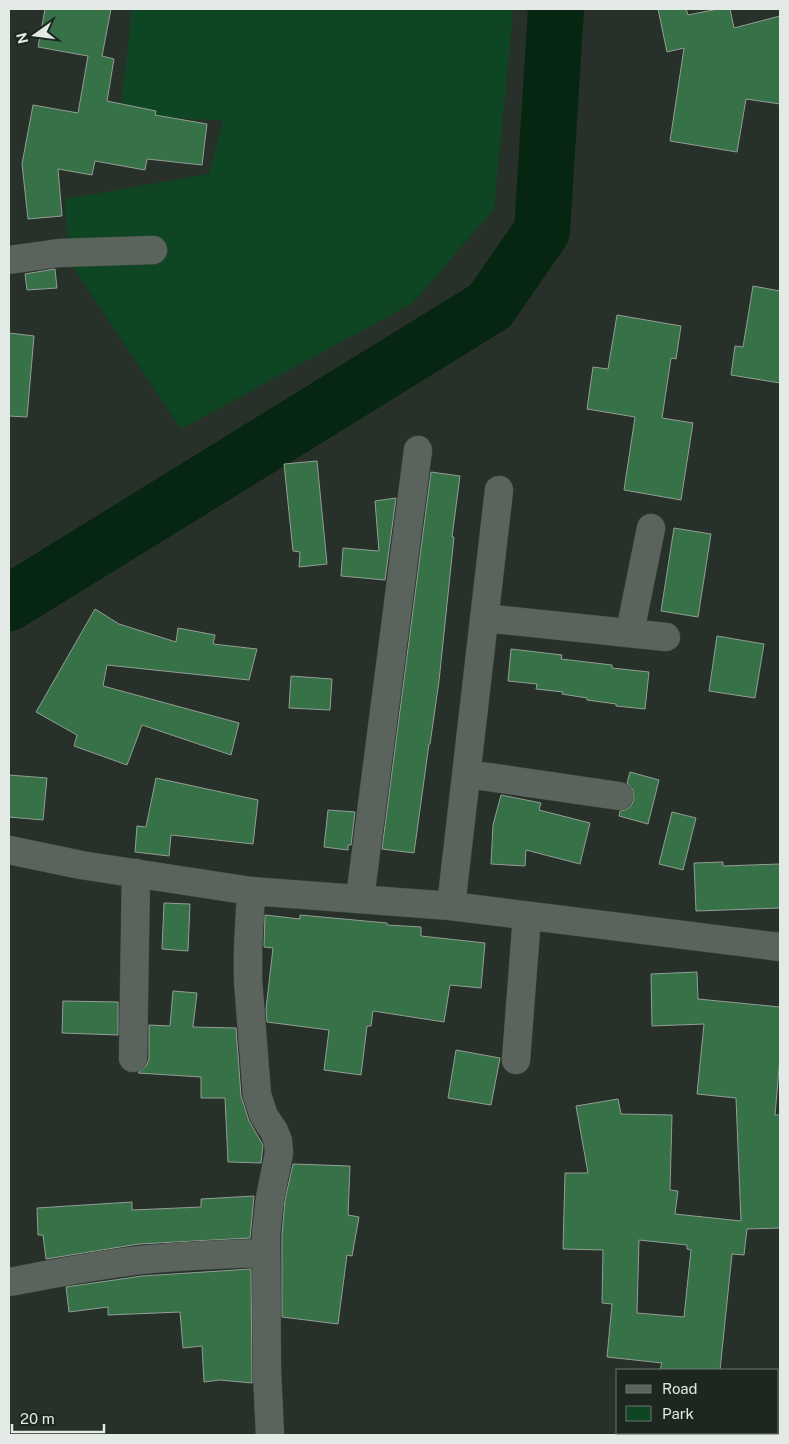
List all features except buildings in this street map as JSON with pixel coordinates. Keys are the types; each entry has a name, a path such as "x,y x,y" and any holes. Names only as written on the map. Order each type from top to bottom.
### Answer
{"street":[{"path":"9,260 59,253 153,250"},
{"path":"360,898 418,450"},
{"path":"451,906 499,490"},
{"path":"630,632 651,528"},
{"path":"484,618 666,637"},
{"path":"467,774 619,796"},
{"path":"9,850 81,865 251,891 451,906 780,947"},
{"path":"133,1058 136,873"},
{"path":"251,891 248,980 257,1095 260,1108 278,1141 279,1153 270,1198 266,1234 267,1372 270,1435"},
{"path":"516,1060 527,916"},
{"path":"9,1282 64,1271 139,1260 210,1254 266,1253"}],"green space":[{"path":"132,9 512,9 513,13 494,209 413,303 181,429 69,261 65,199 209,174 223,120 120,117"}],"waterway":[{"path":"9,603 490,306 542,231 556,9"}]}
